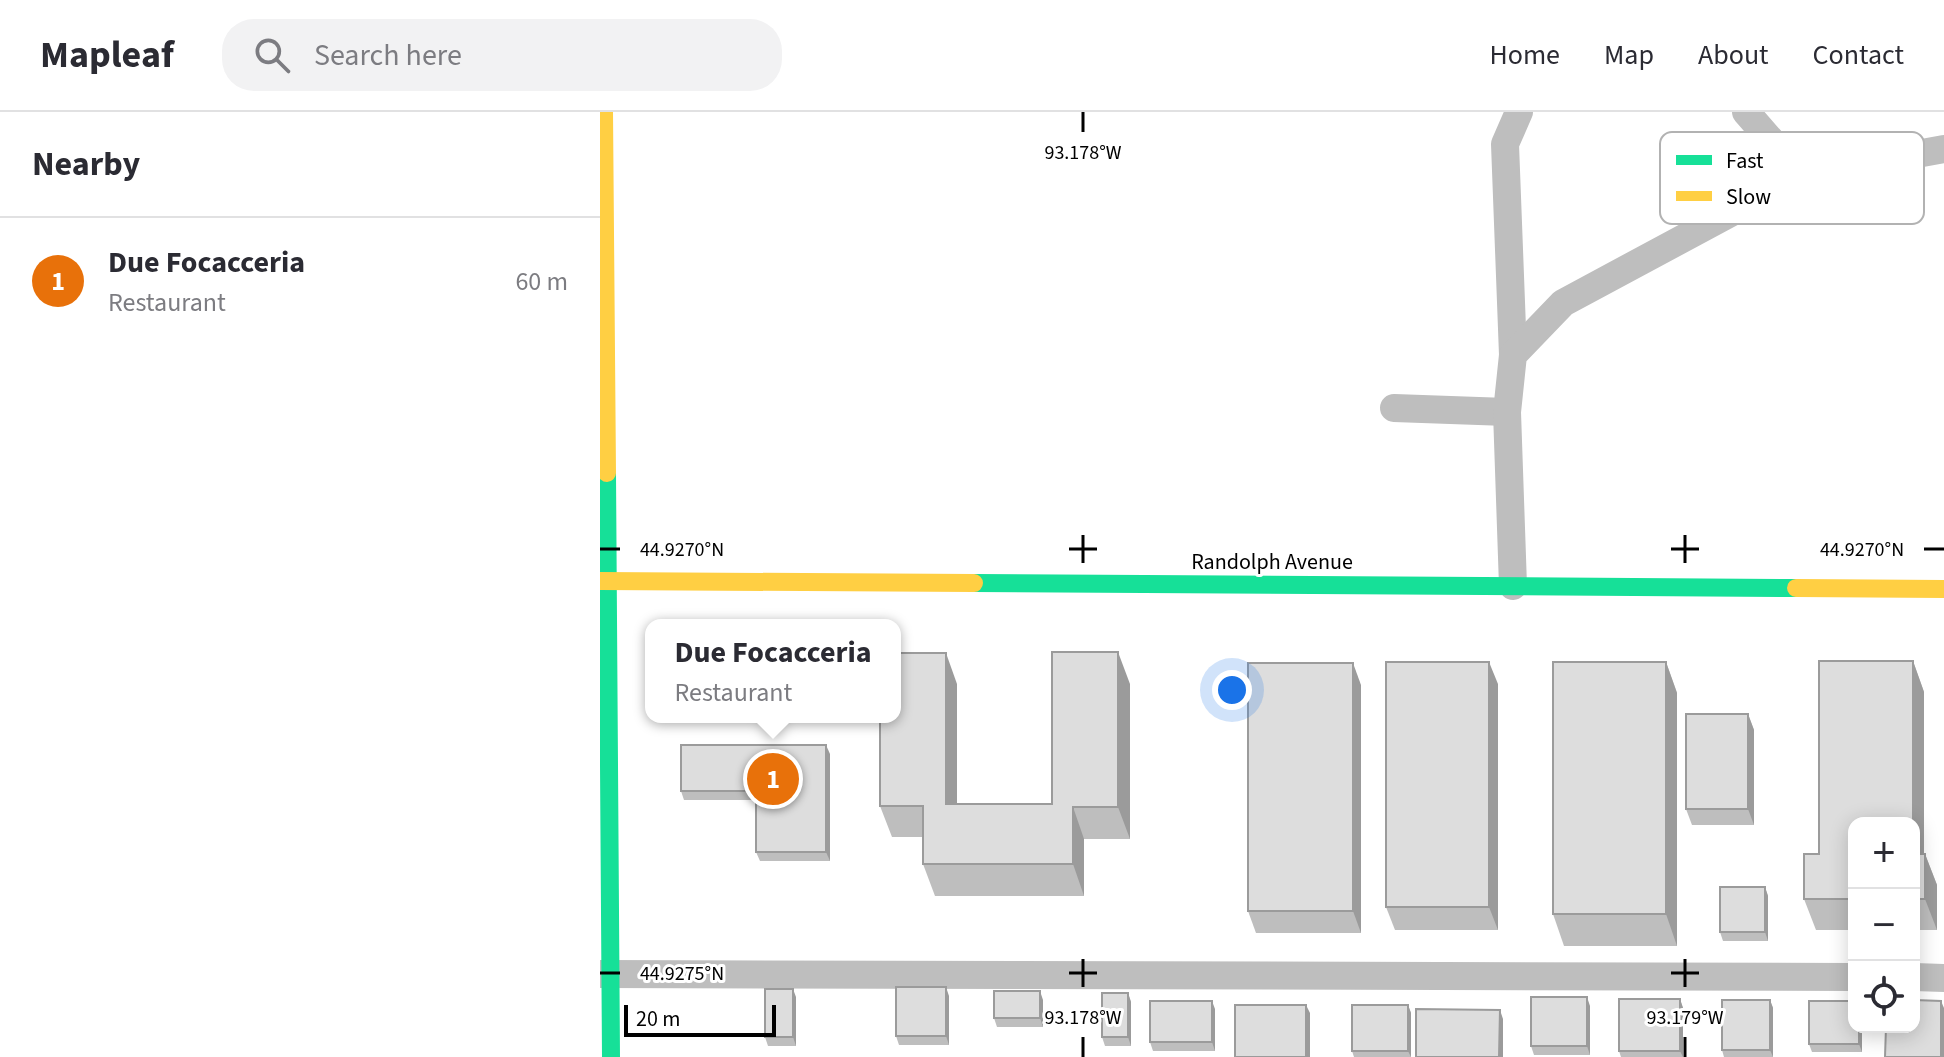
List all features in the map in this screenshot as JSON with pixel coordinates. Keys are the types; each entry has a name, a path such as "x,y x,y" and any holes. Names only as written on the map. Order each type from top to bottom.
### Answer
{"main road":[{"path":"604,112 605,974 611,1057"},
{"name":"Randolph Avenue","path":"604,581 1944,589"}],"lane":[{"path":"1513,586 1507,412 1513,355 1505,144 1519,112"},
{"path":"1746,112 1763,132"},
{"path":"1924,153 1944,149"},
{"path":"1513,355 1563,303 1710,224"},
{"path":"1394,408 1507,412"},
{"path":"605,974 1848,977"},
{"path":"1920,977 1944,978"}],"building":[{"path":"1052,652 1118,652 1118,807 1073,807 1073,864 923,864 923,806 880,806 880,723 901,723 901,653 946,653 946,804 1052,804"},
{"path":"1819,661 1913,661 1913,817 1848,817 1848,899 1804,899 1804,854 1819,854"},
{"path":"1386,662 1489,662 1489,907 1386,907"},
{"path":"1553,662 1666,662 1666,914 1553,914"},
{"path":"1248,663 1353,663 1353,911 1248,911"},
{"path":"1686,714 1748,714 1748,809 1686,809"},
{"path":"681,745 826,745 826,852 756,852 756,791 681,791"},
{"path":"1920,854 1925,854 1925,899 1920,899"},
{"path":"1720,887 1765,887 1765,932 1720,932"},
{"path":"896,987 946,987 946,1036 896,1036"},
{"path":"765,989 793,989 793,1037 765,1037"},
{"path":"994,991 1040,991 1040,1018 994,1018"},
{"path":"1102,993 1128,993 1128,1037 1102,1037"},
{"path":"1531,997 1587,997 1587,1046 1531,1046"},
{"path":"1619,999 1680,999 1680,1051 1619,1051"},
{"path":"1722,1000 1770,1000 1770,1050 1722,1050"},
{"path":"1920,1000 1941,1001 1941,1057 1885,1057 1886,1033 1920,1033"},
{"path":"1150,1001 1212,1001 1212,1042 1150,1042"},
{"path":"1809,1001 1848,1001 1848,1033 1859,1033 1859,1044 1809,1044"},
{"path":"1235,1005 1306,1005 1306,1057 1235,1057"},
{"path":"1352,1005 1408,1005 1408,1051 1352,1051"},
{"path":"1416,1009 1500,1010 1499,1057 1416,1057"}],"traffic: fast":[{"path":"607,473 611,1057"},
{"path":"974,583 1796,588"}],"traffic: slow":[{"path":"604,112 607,473"},
{"path":"600,581 974,583"},
{"path":"1796,588 1944,589"}],"place":[{"name":"Due Focacceria","path":"773,779"}]}
